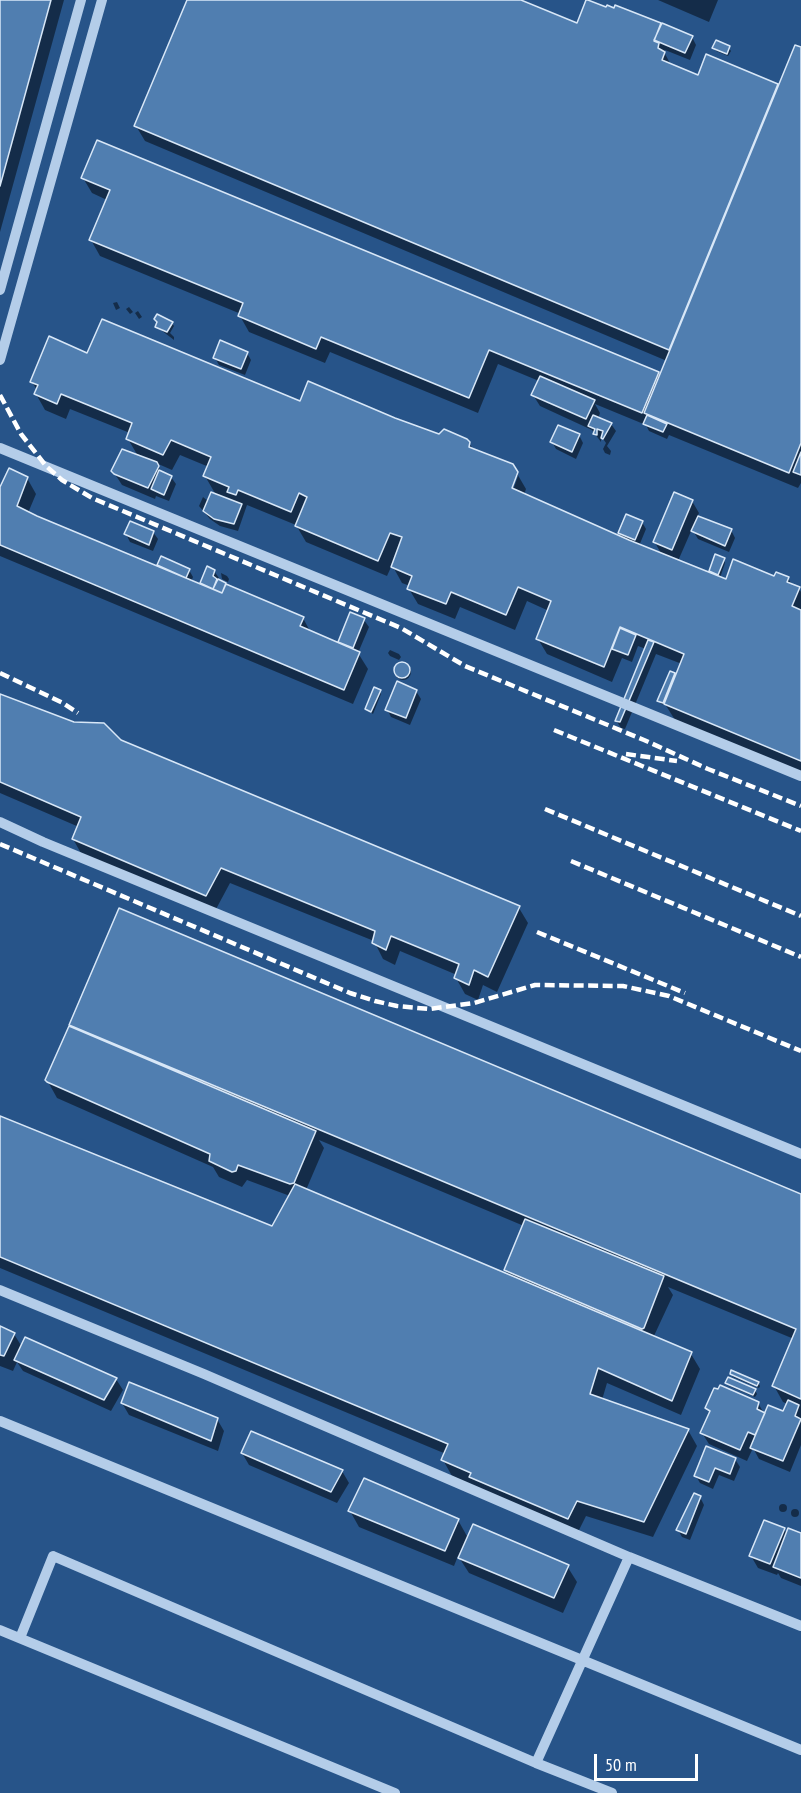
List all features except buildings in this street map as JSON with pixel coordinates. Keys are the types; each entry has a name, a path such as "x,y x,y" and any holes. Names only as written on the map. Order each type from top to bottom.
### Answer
{"lane":[{"path":"0,290 81,0"},
{"path":"0,360 102,0"},
{"path":"0,448 801,776"},
{"path":"0,822 43,842 801,1154"},
{"path":"0,1290 204,1374 629,1557 801,1626"},
{"path":"0,1421 801,1750"},
{"path":"20,1638 53,1556 612,1793"},
{"path":"537,1763 629,1557"},
{"path":"0,1630 395,1793"}],"railway":[{"path":"0,395 21,434 46,466 62,480 92,498 401,628 465,666 801,806"},
{"path":"0,673 63,703 78,713"},
{"path":"554,730 801,831"},
{"path":"626,754 677,761"},
{"path":"545,809 801,916"},
{"path":"0,844 350,993 375,1001 429,1009 474,1003 535,985 623,986 669,996 801,1051"},
{"path":"571,861 801,957"},
{"path":"537,932 685,993"}]}
